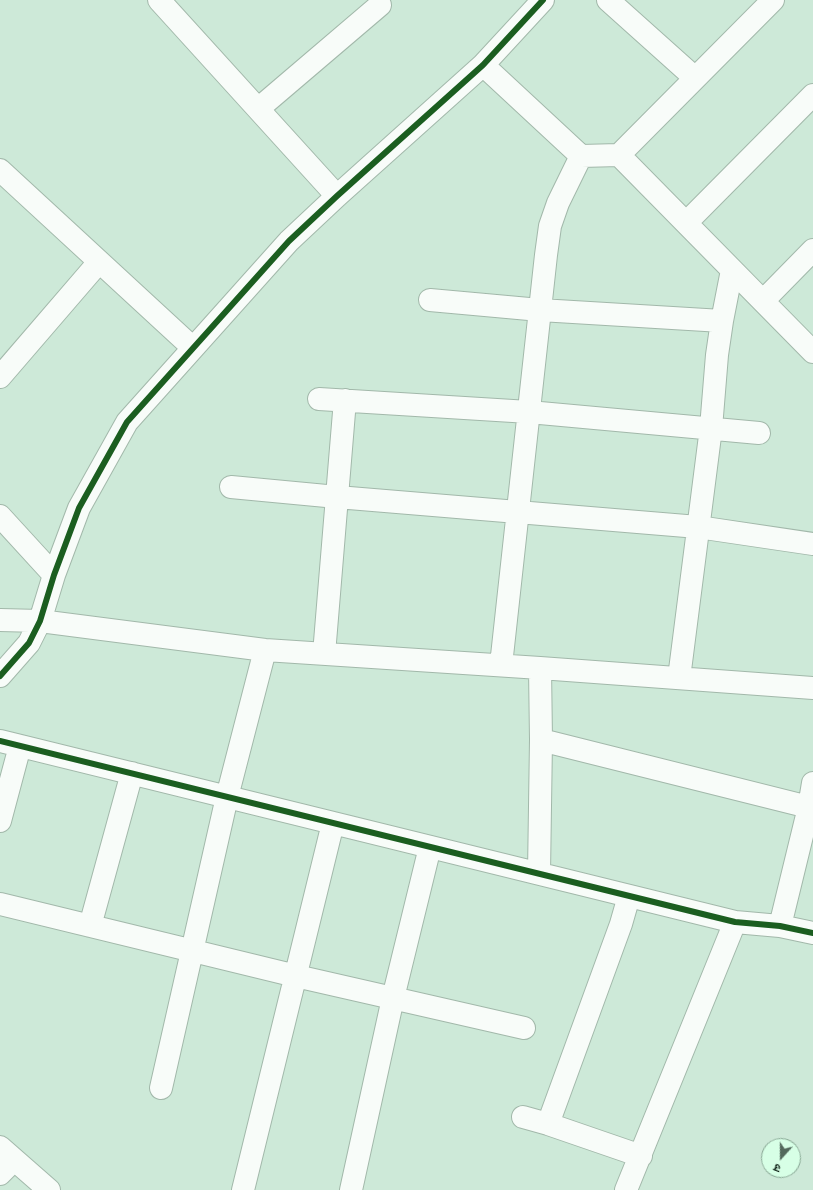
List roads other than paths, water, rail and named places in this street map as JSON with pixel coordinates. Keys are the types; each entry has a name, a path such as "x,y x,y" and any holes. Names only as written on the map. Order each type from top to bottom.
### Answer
{"street":[{"path":"158,0 337,196"},
{"path":"0,676 29,643 40,621 54,575 79,508 127,422 289,241 483,65 543,0"},
{"path":"608,0 695,78"},
{"path":"483,65 581,156 619,155 773,0"},
{"path":"258,109 380,5"},
{"path":"686,223 813,95"},
{"path":"619,155 813,352"},
{"path":"501,666 550,226 558,203 581,156"},
{"path":"0,170 193,348"},
{"path":"763,301 813,250"},
{"path":"0,377 99,262"},
{"path":"679,678 711,428 717,356 722,320 732,270"},
{"path":"430,300 540,310 722,320"},
{"path":"319,399 529,412 759,433"},
{"path":"324,654 345,400"},
{"path":"231,487 517,513 698,527 813,544"},
{"path":"0,516 54,575"},
{"path":"0,620 40,621 265,650 813,688"},
{"path":"161,1088 227,797 265,650"},
{"path":"539,873 541,740 540,668"},
{"path":"541,740 811,807"},
{"path":"0,821 10,743 735,922 780,926 813,933"},
{"path":"90,926 132,773"},
{"path":"780,926 811,807 813,783"},
{"path":"243,1190 333,823"},
{"path":"351,1190 393,998 430,847"},
{"path":"548,1124 621,924 629,896"},
{"path":"0,904 296,976 524,1028"},
{"path":"626,1190 735,922"},
{"path":"523,1117 641,1156"},
{"path":"5,1160 49,1190"}]}
